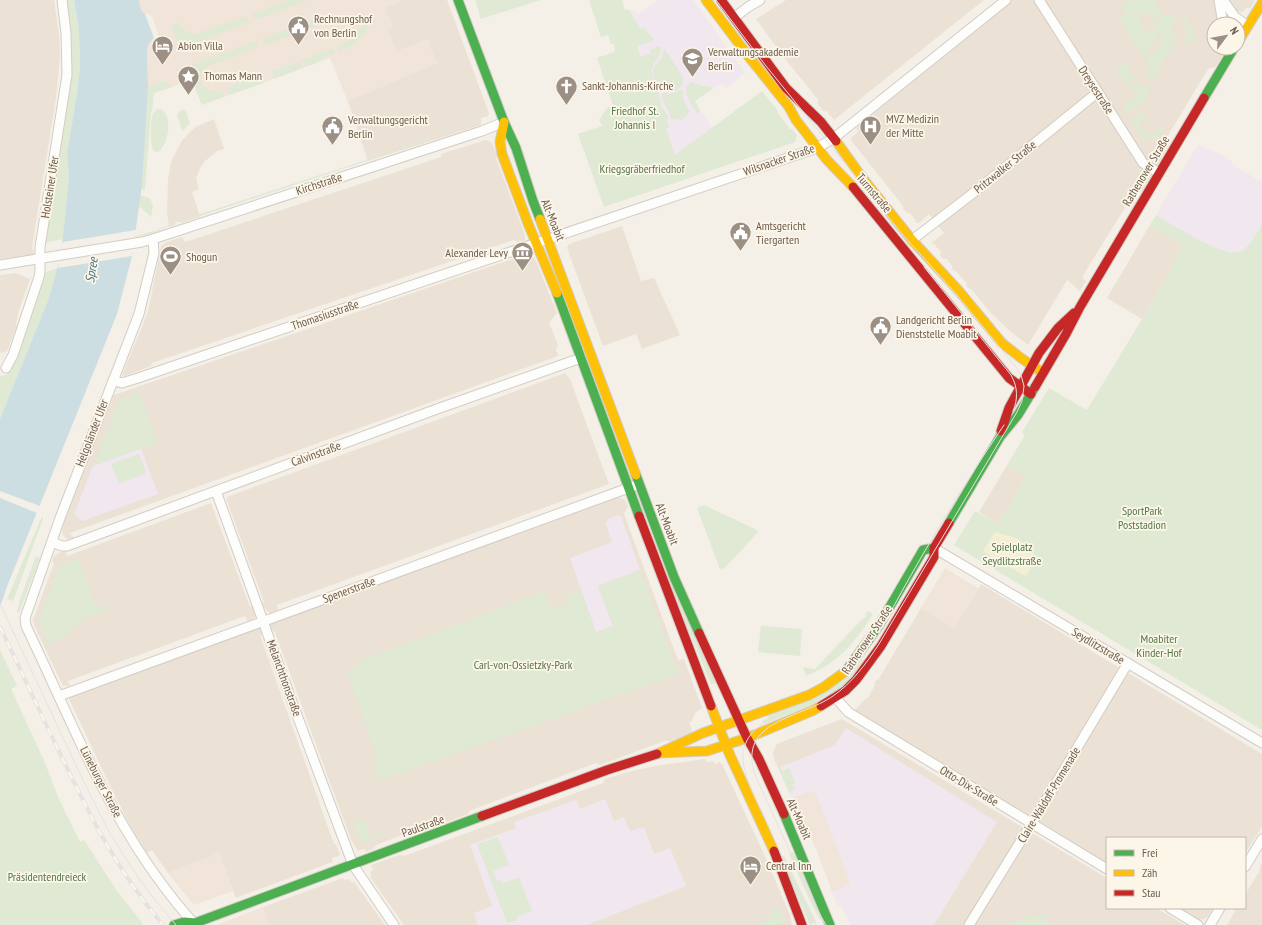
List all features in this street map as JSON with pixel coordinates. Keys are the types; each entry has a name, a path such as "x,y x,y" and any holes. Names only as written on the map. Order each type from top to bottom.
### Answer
{"main road":[{"name":"Alt-Moabit","path":"458,0 504,122 516,148 533,201 682,596 796,841 830,925"},
{"name":"Turmstraße","path":"706,0 789,108 817,148 848,181 1009,378 1031,394"},
{"name":"Turmstraße","path":"721,0 786,88 820,121 845,152 864,180 912,240 1002,343 1043,373"},
{"name":"Rathenower Straße","path":"1246,29 1262,3"},
{"name":"Rathenower Straße","path":"725,745 747,738 812,711 845,691 856,680 880,646 934,557 934,548 1000,437 1018,415 1031,394 1229,56"},
{"name":"Alt-Moabit","path":"504,122 500,133 501,150 551,276 725,745 776,856 802,925"},
{"name":"Rathenower Straße","path":"1000,437 1009,408 1042,348 1058,328 1080,308"},
{"name":"Rathenower Straße","path":"740,720 809,695 824,687 845,672 866,645 923,550 934,548"},
{"name":"Paulstraße","path":"174,925 184,922 195,924 607,770 659,753 703,733 740,720"},
{"name":"Paulstraße","path":"659,753 702,751 725,745"}],"street":[{"name":"Holsteiner Ufer","path":"6,368 12,355 39,277 41,259 40,247 67,75 66,33 62,0"},
{"path":"734,18 760,0"},
{"name":"Wilsnacker Straße","path":"537,243 817,148 834,138 1006,0"},
{"name":"Dreysestraße","path":"1039,0 1143,163 1159,174"},
{"path":"1218,0 1221,16"},
{"path":"1223,0 1235,17 1248,26"},
{"name":"Pritzwalker Straße","path":"912,240 972,194 1098,92"},
{"name":"Kirchstraße","path":"0,265 153,239 504,122"},
{"name":"Helgoländer Ufer","path":"26,626 25,618 52,542 139,314 154,253 153,239"},
{"name":"Thomasiusstraße","path":"113,380 122,383 127,382 537,243"},
{"name":"Calvinstraße","path":"52,542 66,546 437,409 581,358"},
{"name":"Spenerstraße","path":"59,696 639,484"},
{"name":"Melanchthonstraße","path":"216,491 353,865 394,925"},
{"name":"Seydlitzstraße","path":"934,548 1262,744"},
{"name":"Lüneburger Straße","path":"26,626 112,807 126,831 156,875 195,924"},
{"name":"Claire-Waldoff-Promenade","path":"969,925 1032,824 1128,663"},
{"name":"Otto-Dix-Straße","path":"835,697 848,712 1106,869"},
{"path":"1246,865 1262,839"},
{"path":"1172,909 1198,925"},
{"path":"1210,925 1219,909"}],"shaded area":[{"path":"0,0 54,0 59,35 60,55 56,98 32,247 35,256 33,257 32,255 0,259"},
{"path":"139,0 399,0 400,2 385,7 392,26 387,28 396,52 428,40 437,63 349,101 349,104 330,58 202,105 191,79 172,87 163,81 148,87 147,46 151,41 159,37 152,16 141,10"},
{"path":"399,0 447,0 489,113 488,116 481,118 481,125 368,161 348,101 437,63 427,40 396,52 387,28 392,26 385,7 400,2"},
{"name":"Verwaltungsakademie Berlin","path":"659,0 693,0 745,73 726,88 722,83 695,101 712,128 675,155 625,10 628,9 639,14"},
{"path":"786,0 984,0 834,120 826,110 824,112 817,103 819,101 782,55 756,19"},
{"path":"1011,0 1214,0 1217,16 1206,16 1206,56 1222,56 1215,67 1208,69 1164,142 1169,145 1142,191 1134,193 1082,277 1086,281 1080,291 1067,280 1028,345 1012,333 992,314 971,289 966,286 967,284 956,271 954,271 947,259 943,259 940,255 941,252 934,244 932,244 933,240 934,241 944,233 929,214 919,223 916,223 910,213 907,213 903,209 903,206 850,139 859,131 856,128 900,92 901,88 924,70 927,70 1009,4"},
{"path":"1229,0 1255,0 1250,9 1247,7 1244,11 1233,12"},
{"path":"214,119 224,149 217,151 205,161 196,178 199,189 192,192 200,217 181,223 178,221 175,225 169,227 167,213 168,180 171,162 181,142 191,131 197,126"},
{"path":"486,140 491,142 498,155 496,158 525,236 525,240 523,242 520,243 514,240 152,363 151,366 125,376 122,375 148,312 161,246 165,243 182,237 185,242 441,157 441,154"},
{"path":"1198,145 1207,150 1208,148 1218,154 1219,153 1233,163 1233,165 1262,182 1262,224 1245,249 1238,253 1225,251 1188,235 1156,215"},
{"path":"1150,225 1183,245 1165,281 1142,319 1107,298"},
{"path":"622,226 641,281 654,278 680,335 642,349 636,334 603,346 567,248 569,244"},
{"path":"527,254 532,255 536,261 557,313 549,323 558,345 556,349 558,356 70,533 74,538 67,539 63,535 62,531 65,519 114,395"},
{"path":"15,273 30,279 18,313 17,325 8,349 6,352 0,353 0,275"},
{"path":"565,373 570,379 609,484 277,605 278,610 270,613 267,611 262,603 264,602 227,501 227,497"},
{"path":"141,448 158,494 82,521 74,514 93,466"},
{"path":"1007,465 1026,477 999,525 979,512"},
{"path":"617,497 625,500 628,506 624,514 678,660 684,659 702,708 695,713 692,721 689,722 693,733 668,742 667,740 600,765 596,763 469,811 468,814 442,824 437,822 376,845 373,849 366,852 365,849 358,851 351,840 274,630 272,631 271,623"},
{"path":"211,503 250,607 255,605 257,616 248,622 245,616 68,681 70,686 63,686 33,620 54,563 52,562 54,556 65,550 67,556"},
{"path":"618,515 621,516 640,570 598,586 613,626 596,632 570,558 612,542 605,522 608,521 607,519"},
{"path":"945,568 978,588 954,628 921,608"},
{"path":"981,584 1262,754 1262,826 1246,852 1246,837 1106,837 1106,863 855,710 866,698 868,698 875,685 874,684 877,679 878,680 921,608 954,628"},
{"path":"260,626 265,633 260,635 334,844 336,844 340,854 339,856 332,858 333,862 236,898 219,853 168,873 152,850 147,853 131,827 113,792 69,699 71,696"},
{"path":"842,719 1106,877 1106,909 1158,909 1185,925 851,925 843,908 837,904 832,892 851,884 815,791 792,798 774,759 773,753 776,745"},
{"path":"846,728 997,822 934,925 851,925 843,908 837,904 832,892 851,884 815,791 792,798 780,767 835,745"},
{"path":"705,759 706,762 713,761 715,764 719,762 722,764 764,854 790,915 792,925 404,925 370,877 372,875 370,872 373,870 371,865 400,855 404,856 603,783 605,779 655,766"},
{"path":"808,791 815,791 851,885 832,892 817,851 792,798"},
{"path":"605,799 614,821 624,817 630,831 644,827 654,854 670,848 686,886 587,925 478,925 474,913 492,906 470,845 516,828 514,822 576,800 580,809"},
{"path":"219,853 233,891 194,905 168,873"},
{"path":"1262,863 1262,925 1227,925 1236,909 1246,909 1246,893 1260,870 1259,869"},
{"path":"343,878 344,880 349,879 352,883 354,882 385,925 269,925 263,907"},
{"path":"263,907 269,925 219,924"},
{"path":"1182,909 1212,909 1207,918 1199,920"}],"green space":[{"path":"67,0 74,0 79,29 80,66 67,153 69,177 63,239 45,243 72,73 71,26"},
{"path":"288,0 308,0 257,19 253,17 252,14"},
{"path":"475,0 541,0 480,19"},
{"path":"589,0 622,0 625,10 628,9 641,29 644,27 654,40 637,46 641,57 651,53 650,50 659,46 661,48 658,57 652,66 654,81 652,83 658,90 661,105 668,117 668,119 666,119 669,126 666,129 675,155 762,91 790,129 792,129 797,135 795,142 604,207 578,134 602,126 599,120 607,108 613,105 597,58 614,52 615,50 614,44 611,44 608,35 601,37"},
{"path":"1130,0 1154,0 1162,13 1155,20 1145,11 1140,15 1143,33 1150,29 1159,35 1156,40 1154,39 1147,50 1149,52 1145,59 1119,19 1126,14 1121,5"},
{"path":"1164,14 1174,15 1177,19 1172,23 1174,40 1179,39 1178,45 1152,28"},
{"path":"247,16 249,22 188,46 186,40 178,43 171,25 180,22 185,31 196,34"},
{"path":"1183,17 1187,17 1190,29 1193,28 1195,38 1190,45 1185,42"},
{"path":"315,19 324,23 265,45 263,38"},
{"path":"363,25 368,28 363,36 352,45 339,52 337,47 352,39"},
{"path":"1162,36 1174,44 1156,74 1160,75 1159,77 1153,79 1146,74 1150,67 1146,61 1151,53 1154,55 1161,43 1159,41"},
{"path":"256,41 258,47 211,65 205,69 201,79 202,84 205,88 210,90 222,90 225,96 202,105 188,70 192,68 192,65"},
{"path":"334,48 335,53 306,67 303,60"},
{"path":"664,48 683,77 682,84 679,89 674,91 662,88 657,84 654,78 653,71 655,65 662,57"},
{"path":"300,61 303,68 274,79 272,71"},
{"path":"1125,63 1135,80 1126,86 1116,69"},
{"path":"261,75 264,83 229,95 226,88"},
{"path":"163,81 167,81 172,87 154,93 151,112 145,190 141,189 148,87"},
{"path":"691,82 702,86 710,86 712,89 695,101 700,111 697,113 689,102 688,96 686,96 687,86"},
{"path":"1137,82 1139,86 1147,85 1149,90 1147,99 1126,113 1122,106 1136,97 1130,86"},
{"path":"680,90 683,91 684,101 690,112 682,120 671,119 663,102 662,93 672,94"},
{"path":"158,109 162,109 167,118 168,128 167,138 163,147 158,151 154,151 151,144 151,120 154,112"},
{"path":"185,109 190,123 182,131 177,115 180,111"},
{"path":"1141,113 1148,117 1146,121 1143,119 1138,127 1149,134 1150,132 1154,135 1160,126 1164,128 1158,138 1143,139 1131,120"},
{"path":"481,119 431,136 424,142 185,221 177,222 143,236 135,237 167,226 177,220 185,219 424,141 430,136"},
{"path":"140,195 150,198 153,206 151,217 139,206"},
{"name":"SportPark Poststadion","path":"1156,215 1197,239 1221,250 1231,252 1239,252 1246,248 1262,224 1262,730 954,545 975,511 998,524 1026,477 1007,465 1025,435 1022,432 1049,388 1087,410 1165,281 1183,245 1150,225"},
{"path":"58,268 49,298 0,419 0,376 7,375 43,273"},
{"path":"140,392 157,443 93,466 107,433 108,434 110,430 108,429 119,399 132,397 132,395"},
{"path":"139,454 146,473 119,484 111,464"},
{"path":"640,499 717,683 711,684 681,613"},
{"path":"704,505 755,529 758,532 725,568 720,569 697,508"},
{"path":"42,516 43,519 13,601 7,599"},
{"path":"36,556 40,558 19,613 17,612 20,599"},
{"path":"78,558 96,607 104,605 106,610 85,618 71,632 48,644 39,622 60,565"},
{"name":"Carl-von-Ossietzky-Park","path":"640,570 674,662 681,673 378,781 374,762 378,760 348,673 363,660 545,591 552,609 568,603 566,596 581,590 596,632 613,626 598,586"},
{"path":"868,611 873,614 845,651 827,665 806,676 803,667 815,669 863,618 864,619"},
{"path":"761,626 802,629 800,656 758,652"},
{"name":"Präsidentendreieck","path":"0,650 17,686 11,689 45,763 58,797 80,842 84,840 117,891 143,924 0,925"},
{"path":"868,658 844,685 806,708 764,724 762,721 768,718 767,716 857,662"},
{"path":"789,768 795,783 792,784 795,790 789,792 780,772"},
{"path":"364,819 370,837 384,832 385,835 362,843 353,823"},
{"path":"498,837 509,865 493,871 497,881 502,880 503,883 519,877 532,911 516,917 517,920 507,923 477,844"},
{"path":"795,851 823,918 820,920 789,854"},
{"path":"784,856 816,922 810,925 781,858"},
{"path":"779,907 784,922 777,925 760,925 759,923 772,918 769,911"},
{"path":"1041,914 1051,925 1014,925 1014,921"}],"sand":[{"path":"995,532 1019,539 1037,558 1026,576 1001,563 983,551"}],"water":[{"name":"Spree","path":"74,0 139,0 141,10 145,14 154,38 149,43 147,48 148,87 142,185 132,256 117,314 0,607 0,419 49,298 61,255 69,177 67,153 80,66 79,29"}],"pier":[{"path":"136,230 132,256 58,268 63,242"},
{"path":"0,491 40,506 37,513 0,498"}],"tram line":[{"path":"716,0 766,66 903,235 956,294 1016,367 1021,375 1024,386 1022,401 1017,412 879,644 864,666 840,691 833,696 775,724 763,732 755,743 752,757 755,775 814,904 826,925"},
{"path":"924,267 1011,375 1015,384 1016,393 1016,402 1013,411"},
{"path":"875,641 936,531 1004,425"},
{"path":"0,604 107,828 147,890 176,925"},
{"path":"778,715 760,726 750,735 744,747 743,762 752,790 791,876 816,925"}],"railway":[{"path":"0,627 91,816 131,883 163,925"}],"traffic: fast":[{"path":"458,0 504,122 516,148 540,219"},
{"path":"1204,98 1229,56"},
{"path":"557,293 639,516"},
{"path":"949,523 1000,437 1018,415 1035,387"},
{"path":"636,475 674,577 699,633"},
{"path":"846,671 878,627 923,550 934,548"},
{"path":"784,814 830,925"},
{"path":"193,925 482,816"},
{"path":"174,925 184,922 195,923"}],"traffic: slow":[{"path":"706,0 789,107 796,120 827,160 853,187"},
{"path":"1246,29 1262,3"},
{"path":"504,122 500,142 502,154 529,226 557,293"},
{"path":"836,141 864,180 912,240 959,291 1002,343 1043,373"},
{"path":"540,219 636,475"},
{"path":"657,754 703,733 809,695 824,687 846,671"},
{"path":"711,706 729,753 774,851"},
{"path":"659,753 707,751 747,738 821,706"}],"traffic: jam":[{"path":"721,0 786,88 821,122 836,141"},
{"path":"1035,387 1080,307 1204,98"},
{"path":"853,187 1009,378 1031,394"},
{"path":"1001,431 1009,408 1039,353 1058,328 1074,313"},
{"path":"639,516 711,706"},
{"path":"821,706 845,691 856,680 881,646 934,557 934,548 949,523"},
{"path":"699,633 784,814"},
{"path":"482,816 607,770 657,754"},
{"path":"774,851 802,925"}],"place":[{"name":"Rechnungshof von Berlin","path":"299,46"},
{"name":"Abion Villa","path":"162,66"},
{"name":"Verwaltungsakademie Berlin","path":"692,78"},
{"name":"Thomas Mann","path":"188,96"},
{"name":"Sankt-Johannis-Kirche","path":"567,106"},
{"name":"Verwaltungsgericht Berlin","path":"333,146"},
{"name":"MVZ Medizin der Mitte","path":"870,146"},
{"name":"Amtsgericht Tiergarten","path":"741,252"},
{"name":"Alexander Levy","path":"523,272"},
{"name":"Shogun","path":"170,276"},
{"name":"Landgericht Berlin Dienststelle Moabit","path":"881,346"},
{"name":"Central Inn","path":"751,886"}],"park label":[{"name":"Friedhof St. Johannis I","path":"635,118"},
{"name":"Kriegsgräberfriedhof","path":"642,169"},
{"name":"Spielplatz Seydlitzstraße","path":"1012,554"},
{"name":"Moabiter Kinder-Hof","path":"1159,646"}]}
